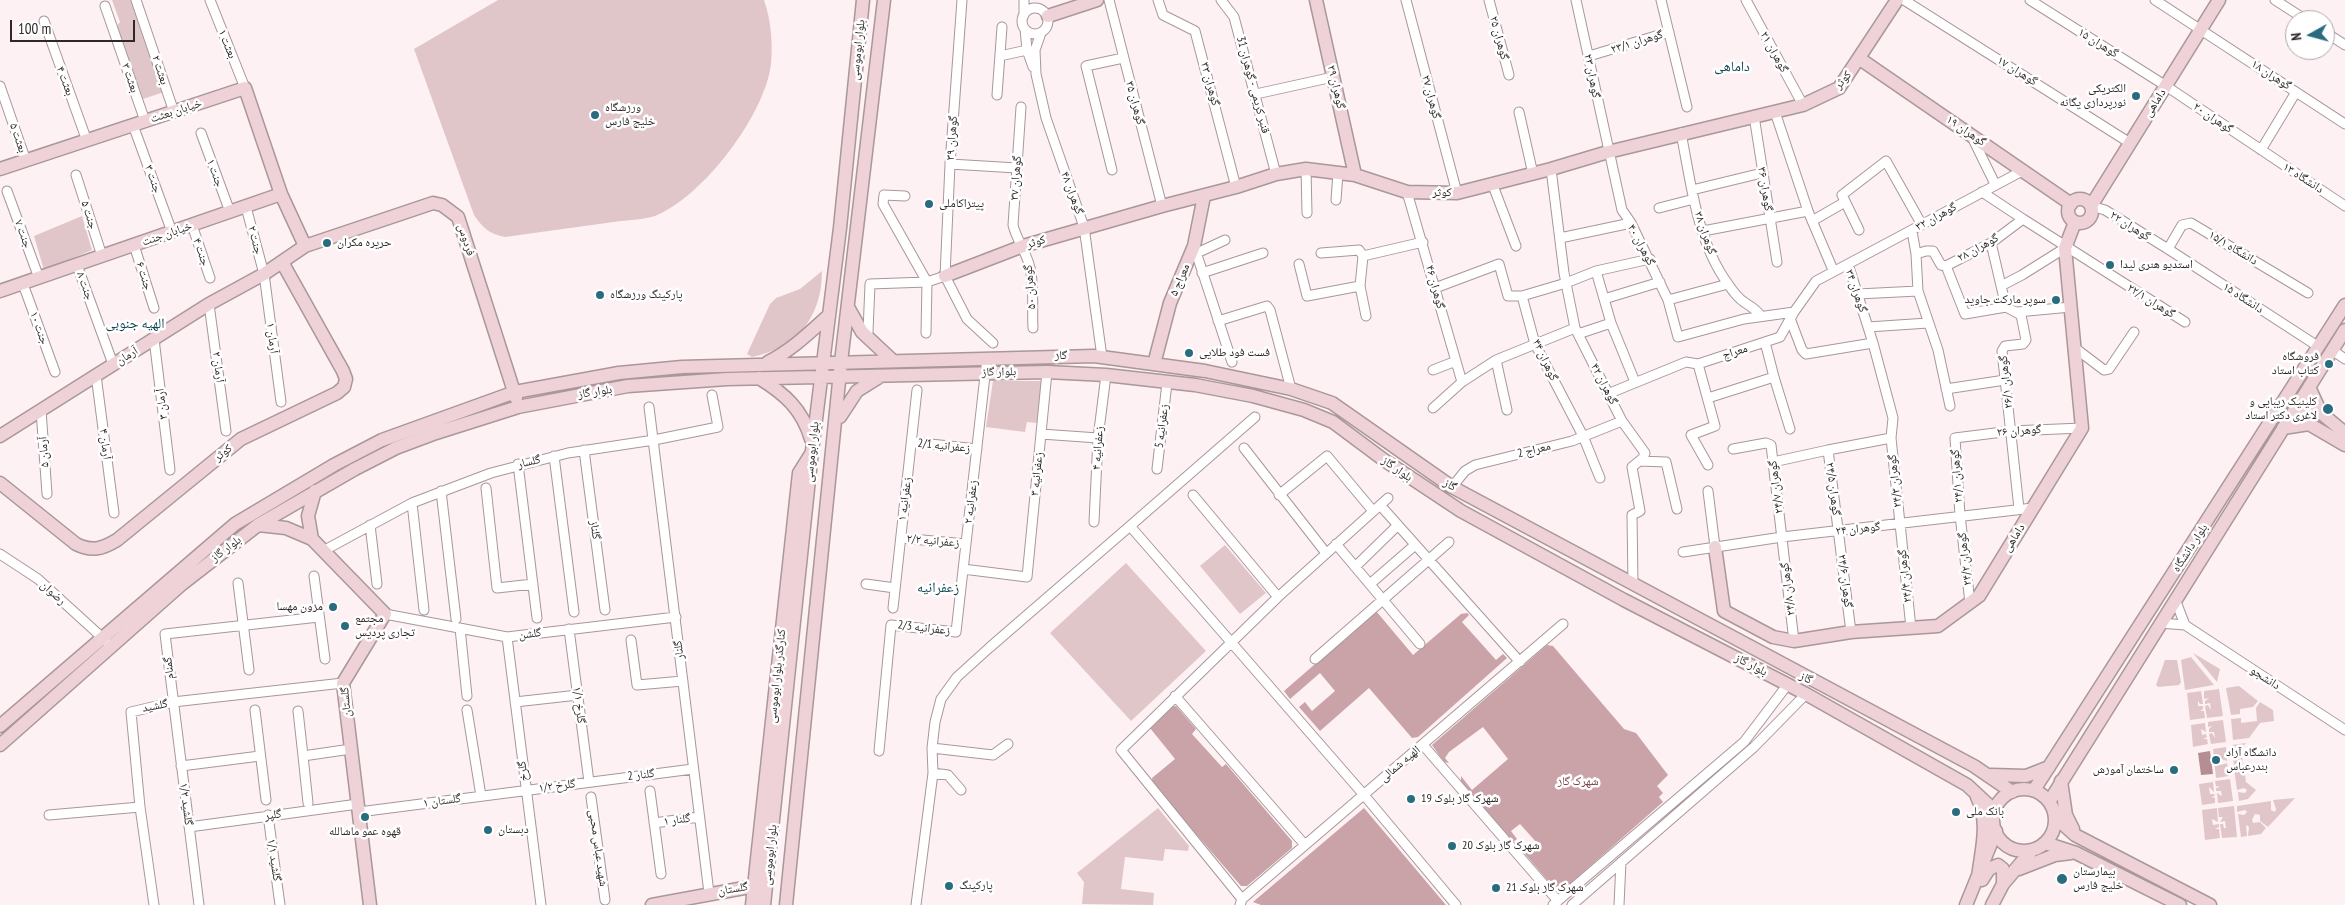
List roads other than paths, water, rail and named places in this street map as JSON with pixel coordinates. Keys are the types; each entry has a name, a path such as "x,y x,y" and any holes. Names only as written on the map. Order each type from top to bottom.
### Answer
{"main road":[{"name":"بلوار ابوموسی","path":"764,905 812,448 829,315 863,0"},
{"name":"بلوار ابوموسی","path":"786,905 841,362 849,309 884,0"},
{"path":"1044,12 1097,0"},
{"name":"گوهران ۲۹","path":"1316,0 1355,175"},
{"name":"کوثر","path":"945,276 1023,246 1084,227 1236,188 1276,174 1306,169 1338,172 1355,175 1407,192 1457,193 1681,133 1803,105 1840,88 1860,60 1897,0"},
{"name":"داماهی","path":"2091,206 2219,0"},
{"name":"گوهران ۱۹","path":"1860,60 2024,170 2071,204"},
{"name":"خیابان بعثت","path":"0,169 245,88"},
{"path":"245,88 281,194 305,246"},
{"name":"خیابان جنت","path":"0,291 281,194"},
{"name":"معراج ۵","path":"1154,364 1170,303 1196,249 1204,196"},
{"path":"2076,200 2083,200 2091,206 2092,211 2089,220 2079,223 2074,222 2068,214 2071,204 2076,200"},
{"name":"فردوس","path":"305,246 425,204 442,205 452,210 458,217 515,392"},
{"path":"2074,222 2065,248 2082,428"},
{"name":"آرمان","path":"0,436 209,304 264,274 305,246"},
{"name":"کوثر","path":"0,483 76,544 85,549 100,549 117,540 241,439 337,393 344,387 346,379 343,371 282,262"},
{"name":"بلوار دانشگاه","path":"2034,790 2345,305"},
{"path":"849,309 862,332 892,360"},
{"path":"763,364 783,354 806,338 829,315"},
{"name":"بلوار دانشگاه","path":"2049,802 2345,330"},
{"name":"گاز","path":"841,362 1102,357 1205,371 1290,389 1332,403 1452,487 1974,766 1990,775 2012,792"},
{"name":"بلوار گاز","path":"0,726 235,524 382,440 515,392 642,370 841,362"},
{"name":"بلوار گاز","path":"0,745 213,559 258,525 315,490 396,448 469,421 518,407 628,386 759,378 1047,372 1106,375 1195,385 1253,396 1304,410 1333,422 1384,460 1461,510 1624,600 1806,694 1969,787 1995,811"},
{"path":"836,424 847,403 857,391 885,374"},
{"path":"759,378 781,392 793,404 807,426 812,448"},
{"path":"2310,387 2318,408 2329,421 2345,432"},
{"path":"515,392 518,407"},
{"path":"2307,424 2306,411 2311,407 2318,408"},
{"path":"2283,428 2307,424 2345,446"},
{"name":"داماهی","path":"1715,547 1723,609 1726,614 1773,637 1794,640 1851,632 1938,626 1979,596 2082,428"},
{"name":"کنارگذر بلوار ابوموسی","path":"752,905 799,473 812,448"},
{"path":"312,539 308,516 315,490"},
{"path":"258,525 286,528 312,539 385,614"},
{"path":"1624,600 1633,584"},
{"path":"784,607 798,589"},
{"name":"گلستان","path":"370,905 343,683 385,614"},
{"path":"772,718 787,695"},
{"path":"1974,766 1980,776 1980,784 1969,787 1977,798 1984,820 1978,878"},
{"path":"1990,775 2026,776 2049,767"},
{"path":"2061,781 2066,815 2075,835"},
{"path":"1967,902 1996,831 1995,811 1999,803 2012,792 2034,790 2049,802 2055,817 2075,835 2210,905"},
{"path":"1992,905 2003,884 2032,850 2045,843 2053,831 2055,817"},
{"path":"1996,831 2006,845 2014,849 2032,850"},
{"path":"2075,835 2068,842 2076,853"},
{"path":"2045,843 2076,853 2180,905"},
{"path":"2013,873 2027,864 2055,855 2076,853"},
{"path":"1967,902 1989,869 1995,866 2001,866 2003,869 2003,884"},
{"name":"گلستان","path":"652,905 755,886"}],"street":[{"name":"بعثت ۲","path":"136,0 174,112"},
{"name":"بعثت ۱","path":"210,0 245,88"},
{"name":"گوهران ۳۹","path":"945,276 950,164 962,0"},
{"path":"1024,0 1022,22 1025,29 1027,50 1036,74"},
{"path":"1025,29 1032,34 1041,33 1049,22 1044,12 1032,0"},
{"name":"گوهران ۳۵","path":"1109,0 1162,206"},
{"name":"گوهران ۳۳","path":"1158,0 1163,15 1195,31 1236,188"},
{"name":"قنبر کریمی - گوهران 31","path":"1221,0 1234,16 1276,174"},
{"name":"گوهران ۲۷","path":"1406,0 1457,193"},
{"name":"گوهران ۲۵","path":"1489,0 1509,76"},
{"name":"گوهران ۲۳","path":"1576,0 1608,152"},
{"path":"1661,0 1669,32"},
{"name":"گوهران ۲۱","path":"1746,0 1803,105"},
{"name":"گوهران ۱۷","path":"1904,0 2130,143"},
{"name":"گوهران ۱۵","path":"2030,0 2166,86"},
{"name":"گوهران ۱۸","path":"2155,0 2296,92 2344,120"},
{"path":"2275,0 2290,10"},
{"name":"بعثت ۳","path":"105,6 139,123"},
{"path":"1024,15 1028,10 1044,12"},
{"name":"بعثت ۴","path":"44,21 87,140"},
{"path":"997,94 1002,27"},
{"name":"گوهران ۲۳/۱","path":"1589,56 1669,32 1687,107"},
{"name":"گوهران ۴۸","path":"1041,33 1035,50 1036,74 1046,118 1084,227 1102,357"},
{"path":"1000,56 1027,50"},
{"path":"1112,170 1086,66 1123,58"},
{"path":"1256,94 1333,77"},
{"name":"بعثت ۵","path":"0,86 26,161"},
{"name":"گوهران ۲۰","path":"2166,86 2261,150"},
{"path":"2261,150 2296,92"},
{"name":"گوهران ۳۷","path":"1021,106 1013,225 1016,236 1023,246"},
{"path":"1519,112 1533,174"},
{"name":"گوهران ۳۴","path":"1775,112 1808,211 1833,270 1848,264 1873,343 1893,418 1891,438"},
{"name":"گوهران ۳۶","path":"1754,116 1777,262"},
{"name":"جنت ۳","path":"139,123 172,232"},
{"name":"جنت ۱","path":"201,133 230,212"},
{"name":"گوهران ۳۸","path":"1681,133 1693,194 1713,258 1728,284 1742,301 1754,307 1760,316"},
{"path":"1971,135 1995,184"},
{"name":"دانشگاه ۱۳","path":"2261,150 2345,206"},
{"name":"گوهران ۴۰","path":"1608,152 1622,210 1631,223 1650,260 1668,300 1678,337 1760,316"},
{"path":"1859,230 1842,195 1886,161 1922,225"},
{"path":"950,164 1017,168"},
{"path":"1306,169 1307,213"},
{"name":"گوهران ۴۲","path":"1551,169 1566,284 1576,331 1610,393 1622,421 1643,448 1645,456 1632,467 1640,511 1632,515 1633,584"},
{"name":"گوهران ۳۲","path":"1848,264 2024,170"},
{"path":"1336,200 1338,172"},
{"path":"1659,208 1693,194 1762,173"},
{"name":"جنت ۵","path":"76,175 102,256"},
{"path":"1492,183 1516,246"},
{"name":"جنت ۷","path":"7,191 39,278"},
{"name":"گوهران ۴۶","path":"1407,192 1462,382"},
{"path":"1982,192 2065,248 2001,286"},
{"path":"906,196 884,195 883,204 927,282 926,333"},
{"path":"1812,221 1845,202"},
{"name":"جنت ۲","path":"246,206 264,274"},
{"name":"گوهران ۲۲","path":"2091,206 2105,210 2168,249"},
{"path":"1703,231 1808,211"},
{"name":"گوهران ۲۸","path":"1916,254 1933,251 1941,265 1946,266 1991,243 2023,219"},
{"path":"1560,238 1631,223"},
{"name":"دانشگاه ۱۵/۱","path":"2168,249 2182,225 2191,223 2308,293"},
{"name":"جنت ۴","path":"192,225 210,278"},
{"path":"1912,231 1916,254 1918,291 1938,350 1950,406"},
{"path":"1225,240 1196,249 1202,273 1232,362"},
{"path":"1363,256 1423,242"},
{"path":"1991,243 2006,307"},
{"name":"جنت ۶","path":"134,245 154,308"},
{"name":"گوهران ۵۰","path":"1023,246 1031,272 1033,328"},
{"name":"گوهران ۲۲/۱","path":"2065,248 2185,322"},
{"name":"دانشگاه ۱۵","path":"2168,249 2319,347"},
{"path":"1321,253 1359,250 1363,256 1360,286 1366,316"},
{"path":"1202,273 1263,253"},
{"path":"1435,288 1499,264 1508,296 1522,296 1566,284 1596,270 1650,260"},
{"path":"1299,264 1307,296 1360,286"},
{"name":"جنت ۸","path":"77,265 114,364"},
{"path":"1946,266 1965,314 2006,307 2017,312 2071,307"},
{"path":"1596,270 1611,323 1634,382"},
{"name":"معراج","path":"1610,393 1686,362 1698,364 1780,337 1816,280 1833,270"},
{"name":"آرمان ۱","path":"264,274 281,402"},
{"path":"868,332 870,284 927,282 945,276 967,319 993,343"},
{"path":"1604,299 1660,282"},
{"name":"جنت ۱۰","path":"22,284 55,372"},
{"path":"1668,300 1728,284"},
{"path":"1858,294 1918,291"},
{"name":"گوهران ۴۴","path":"1522,296 1535,344 1584,436 1600,478"},
{"name":"آرمان ۲","path":"209,304 226,431"},
{"path":"1218,321 1267,306 1270,310 1290,389"},
{"name":"گوهران ۲۶/۱","path":"2017,312 2022,320 2026,340 2023,344 2003,348 2019,509"},
{"path":"1760,316 1792,316 1802,350 1806,354 1873,343"},
{"path":"1432,408 1462,382 1496,360 1535,344 1576,331 1611,323"},
{"path":"1868,326 1928,323"},
{"path":"2075,348 2104,370 2109,369 2134,332"},
{"name":"آرمان ۳","path":"154,339 170,470"},
{"path":"1764,342 1790,429"},
{"path":"2332,350 2345,359"},
{"name":"زعفرانیه ۲","path":"956,632 987,358"},
{"path":"1496,360 1507,410"},
{"path":"1433,370 1456,361"},
{"path":"1698,364 1715,426 1692,436 1708,465"},
{"name":"زعفرانیه ۳","path":"963,569 1027,577 1047,372"},
{"name":"آرمان ۴","path":"96,375 114,513"},
{"name":"زعفرانیه ۴","path":"1094,522 1098,438 1106,375"},
{"path":"1708,398 1774,377"},
{"path":"1946,388 2005,380"},
{"name":"5 زعفرانیه","path":"1157,469 1167,382"},
{"name":"زعفرانیه ۱","path":"893,608 917,390"},
{"name":"گلسار","path":"324,551 412,503 518,464 584,450 654,440 718,427 712,395"},
{"name":"گلنار","path":"649,407 709,893"},
{"name":"آرمان ۵","path":"41,410 47,494"},
{"path":"916,905 933,772 932,748 938,707 956,677 1255,417"},
{"name":"معراج 2","path":"1452,487 1465,471 1475,465 1584,436 1622,421"},
{"name":"گوهران ۲۶","path":"1955,438 2011,431 2082,428"},
{"path":"1041,434 1098,438"},
{"name":"گوهران ۲۴/۵","path":"1838,531 1828,450 1891,438"},
{"name":"گوهران ۲۴/۳","path":"1891,438 1900,524"},
{"name":"گوهران ۲۴/۱","path":"1955,438 1960,515"},
{"name":"زعفرانیه 2/1","path":"912,442 977,449"},
{"name":"گوهران ۲۴/۷","path":"1733,449 1769,444 1782,537"},
{"path":"1244,448 1326,553"},
{"name":"گلناز","path":"584,450 605,610"},
{"path":"1773,462 1828,450"},
{"path":"554,456 574,612"},
{"path":"1279,495 1327,456 1376,508 1398,525 1520,662"},
{"path":"1640,461 1666,462 1677,509"},
{"path":"518,464 538,618"},
{"path":"486,488 497,588 533,584"},
{"path":"441,491 467,696"},
{"path":"1708,491 1715,547"},
{"path":"1194,495 1278,597"},
{"path":"1241,902 1121,750 1278,597 1388,498"},
{"path":"412,503 424,610"},
{"name":"گوهران ۲۴","path":"1683,552 1782,537 2033,508"},
{"name":"گوهران ۲۴/۲","path":"1960,515 1970,603"},
{"name":"گوهران ۲۴/۴","path":"1900,524 1910,628"},
{"path":"370,525 377,584"},
{"path":"1355,567 1398,525"},
{"path":"1130,526 1364,795 1456,905"},
{"name":"گوهران ۲۴/۶","path":"1838,531 1851,632"},
{"name":"گوهران ۲۴/۸","path":"1782,537 1794,640"},
{"name":"زعفرانیه ۲/۲","path":"901,538 966,544"},
{"path":"1315,659 1449,542"},
{"path":"1336,544 1420,644"},
{"path":"1370,584 1415,545"},
{"name":"رضوان","path":"0,554 38,579 111,647"},
{"path":"314,576 324,659"},
{"path":"238,583 249,670"},
{"path":"866,584 895,588"},
{"path":"2160,623 2185,625 2175,599"},
{"name":"گلشن","path":"385,614 458,624 507,637 676,617"},
{"path":"243,626 319,617"},
{"name":"زعفرانیه 2/3","path":"879,751 891,624 956,632"},
{"name":"الهیه شمالی","path":"1241,902 1563,624"},
{"name":"دانشجو","path":"2185,625 2345,730"},
{"name":"گمنام","path":"173,702 165,634 243,626"},
{"name":"گلرخ ۱/۱","path":"569,629 589,782"},
{"name":"گلرخ","path":"507,637 540,905"},
{"path":"631,640 637,685 683,681"},
{"name":"گلشید","path":"154,905 140,806 131,712 173,702 343,683"},
{"path":"1422,745 1555,903 1744,742 1788,684"},
{"path":"1572,905 1754,747 1806,694"},
{"path":"514,702 578,695"},
{"path":"1175,696 1305,845"},
{"name":"گلشید ۱/۲","path":"173,702 199,905"},
{"path":"255,710 266,800"},
{"path":"467,710 480,796"},
{"path":"298,711 308,803"},
{"path":"932,748 992,754 1008,744"},
{"path":"303,756 351,749"},
{"path":"181,766 260,756"},
{"name":"گلنار 2","path":"589,782 694,769"},
{"path":"933,772 948,775 961,790"},
{"path":"1699,780 1706,789"},
{"name":"گلرخ ۱/۲","path":"525,790 589,782"},
{"name":"گلستان ۱","path":"358,808 525,790"},
{"path":"650,791 661,874"},
{"name":"شهید عباس محبی","path":"591,797 605,900"},
{"path":"49,814 140,806"},
{"name":"گلپر","path":"189,827 268,815 358,808"},
{"name":"گلشید ۱/۱","path":"268,815 280,905"},
{"name":"گلنار ۱","path":"654,823 699,816"},
{"path":"1619,905 1622,862"}],"place":[{"name":"الکتریکی نورپردازی یگانه","path":"2136,96"},
{"name":"ورزشگاه خلیج فارس","path":"595,115"},
{"name":"پیتزاکاملی","path":"929,204"},
{"name":"حریره مکران","path":"327,243"},
{"name":"استدیو هنری لیدا","path":"2110,265"},
{"name":"پارکینگ ورزشگاه","path":"600,295"},
{"name":"سوپر مارکت جاوید","path":"2056,300"},
{"name":"فست فود طلایی","path":"1189,353"},
{"name":"فروشگاه کتاب استاد","path":"2329,364"},
{"name":"کلینیک زیبایی و لاغری دکتر استاد","path":"2328,409"},
{"name":"مزون مهسا","path":"333,607"},
{"name":"مجتمع تجاری پردیس","path":"345,626"},
{"name":"دانشگاه آزاد بندرعباس","path":"2216,760"},
{"name":"ساختمان آموزش","path":"2174,770"},
{"name":"شهرک گاز بلوک 19","path":"1411,799"},
{"name":"بانک ملی","path":"1956,812"},
{"name":"قهوه عمو ماشالله","path":"365,817"},
{"name":"دبستان","path":"488,830"},
{"name":"شهرک گاز بلوک 20","path":"1452,846"},
{"name":"بیمارستان خلیج فارس","path":"2062,879"},
{"name":"پارکینگ","path":"949,886"},
{"name":"شهرک گاز بلوک 21","path":"1496,888"}],"district":[{"name":"داماهی","path":"1732,67"},
{"name":"الهیه جنوبی","path":"135,324"},
{"name":"زعفرانیه","path":"938,588"}],"park label":[{"name":"شهرک گاز","path":"1578,782"}]}
